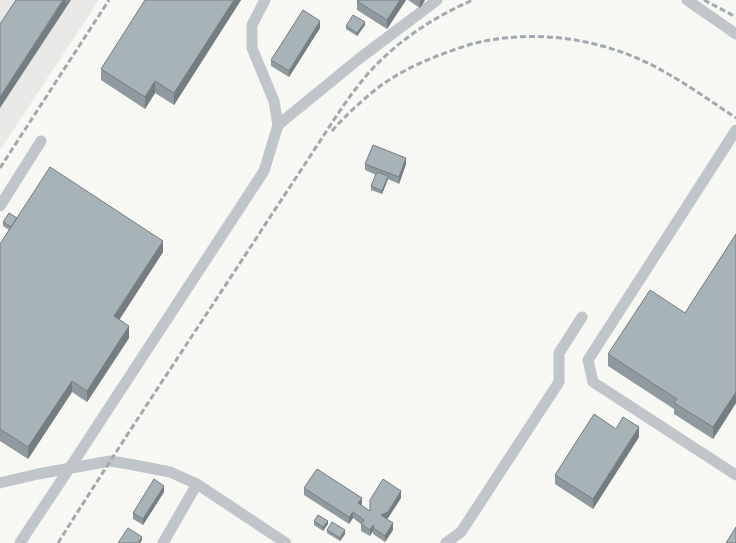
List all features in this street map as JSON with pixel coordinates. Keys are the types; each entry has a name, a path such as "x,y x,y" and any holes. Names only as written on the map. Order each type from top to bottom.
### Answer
{"lane":[{"path":"20,543 264,171 278,125 274,101 252,48 252,25 265,0"},
{"path":"278,125 360,58 437,0"},
{"path":"688,0 736,34"},
{"path":"736,130 588,360 593,382 736,475"},
{"path":"0,206 41,141"},
{"path":"446,543 461,532 559,382 559,353 582,317"},
{"path":"0,483 38,474 110,461 170,472 198,484 286,543"},
{"path":"163,543 198,484"}],"shaded area":[{"path":"0,0 99,0 0,150"}],"building":[{"path":"16,0 63,0 0,97 0,24"},
{"path":"145,0 234,0 174,93 155,81 145,97 101,69"},
{"path":"400,0 387,20 357,1"},
{"path":"303,10 320,21 289,71 271,60"},
{"path":"353,15 365,22 357,33 346,26"},
{"path":"373,145 406,158 399,177 365,164"},
{"path":"50,167 163,241 114,316 129,326 87,391 72,381 28,447 0,429 0,244"},
{"path":"377,172 388,176 382,191 371,186"},
{"path":"9,213 17,218 11,227 3,222"},
{"path":"736,234 736,392 713,427 674,403 677,399 608,354 650,290 685,313"},
{"path":"594,414 616,429 623,417 639,427 593,499 555,475"},
{"path":"317,469 362,498 358,503 370,511 370,500 383,479 401,491 388,512 381,515 393,523 385,536 373,528 373,525 370,530 361,524 364,520 353,512 349,517 304,488"},
{"path":"154,479 164,486 143,519 133,513"},
{"path":"318,515 328,521 323,527 314,521"},
{"path":"332,522 345,530 340,538 327,530"},
{"path":"736,527 736,543 726,543"},
{"path":"128,528 142,537 138,543 118,543"}],"railway":[{"path":"0,168 109,0"},
{"path":"58,543 335,118 355,90 370,71 399,44 435,19 473,0"},
{"path":"704,0 736,17"},
{"path":"332,131 354,108 386,82 422,62 480,42 519,37 577,40 614,49 646,62 672,76 736,118"}]}
